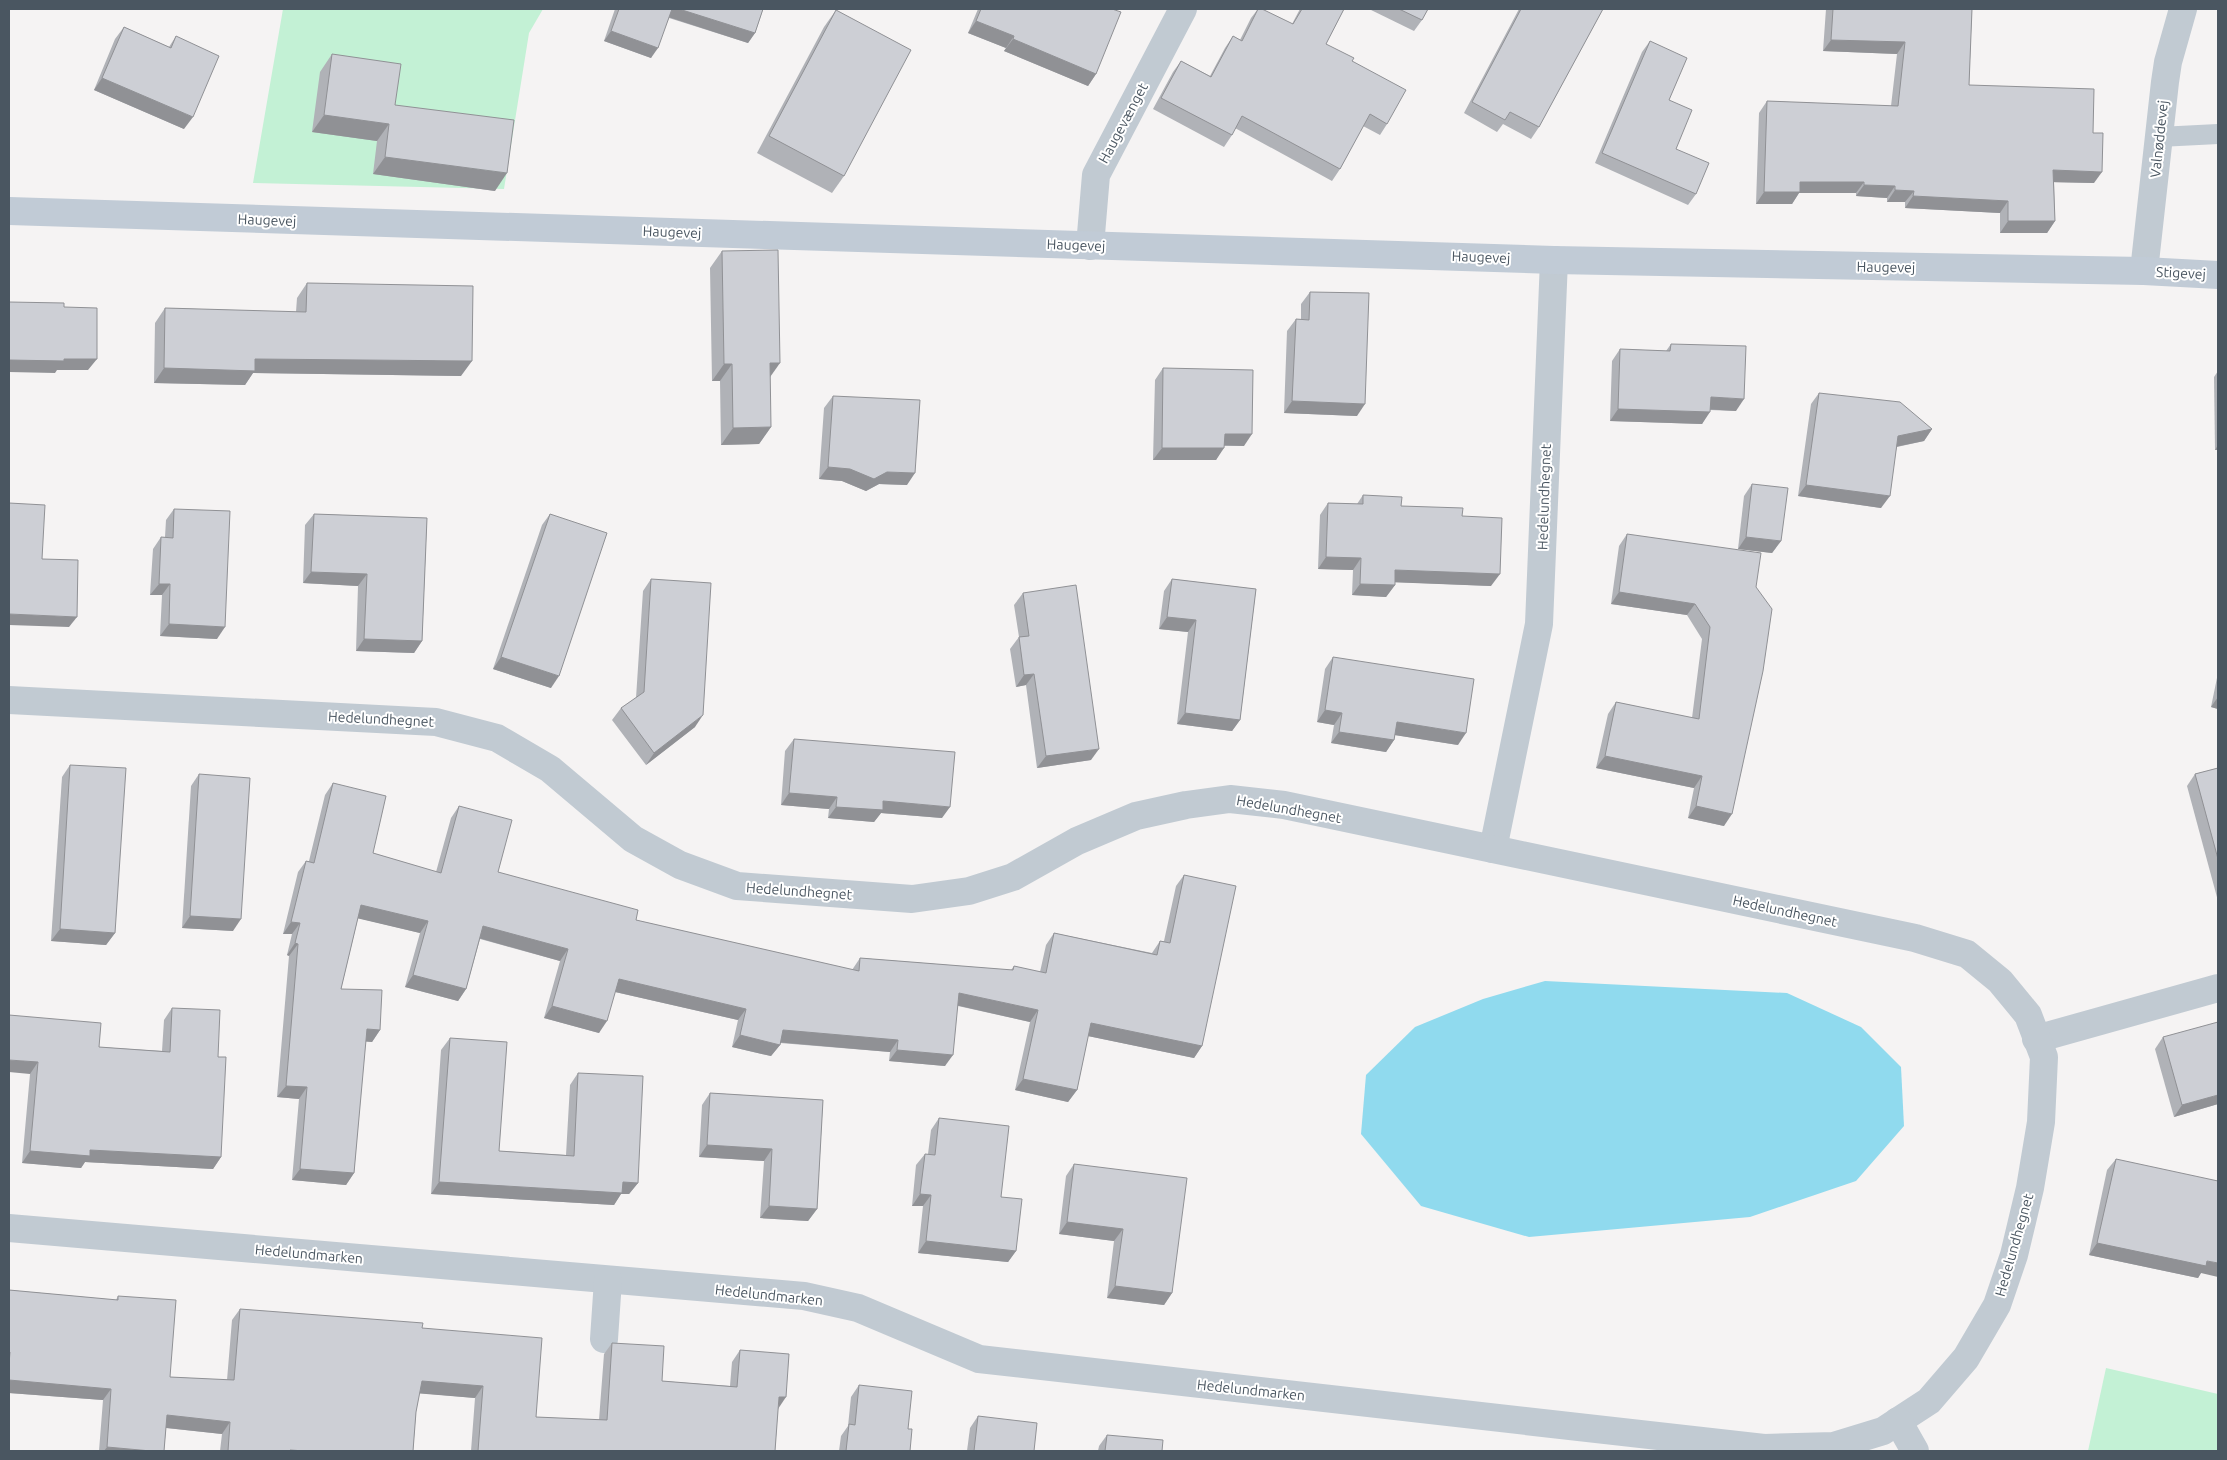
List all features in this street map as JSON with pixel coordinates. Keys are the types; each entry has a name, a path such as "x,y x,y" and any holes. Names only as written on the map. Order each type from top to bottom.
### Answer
{"street":[{"name":"Haugevænget","path":"1090,246 1096,175 1183,9"},
{"name":"Valnøddevej","path":"2144,271 2168,62 2183,9"},
{"name":"Haugevej","path":"9,211 1554,260 2144,271"},
{"name":"Hedelundhegnet","path":"1493,849 1538,624 1554,260"},
{"name":"Stigevej","path":"2144,271 2218,275"},
{"name":"Hedelundhegnet","path":"9,700 436,722 497,738 550,769 633,839 680,864 737,886 912,899 969,891 1013,876 1077,841 1136,816 1186,805 1230,799 1284,805 1915,938 1967,954 2000,981 2028,1015 2044,1057 2041,1122 2030,1188 2014,1255 1997,1305 1966,1358 1929,1401"},
{"path":"2036,1039 2218,988"},
{"name":"Hedelundmarken","path":"9,1228 804,1296 867,1311 980,1359 1754,1447 1834,1446 1884,1431 1929,1401"},
{"path":"604,1339 608,1280"},
{"path":"1898,1421 1915,1451"}],"lane":[{"path":"2159,137 2218,134"}],"green space":[{"path":"283,9 543,9 529,33 504,189 253,183"},
{"path":"2106,1368 2218,1394 2218,1451 2088,1451"}],"water":[{"path":"1545,981 1787,993 1861,1027 1901,1067 1904,1126 1856,1181 1750,1217 1529,1237 1421,1206 1361,1134 1366,1075 1415,1027 1483,999"}],"building":[{"path":"619,9 672,9 658,48 611,31"},
{"path":"679,9 763,9 755,33"},
{"path":"981,9 1112,9 1121,12 1096,74 1013,39 1014,36 976,21"},
{"path":"1258,9 1262,9 1293,24 1302,9 1344,9 1326,44 1354,58 1352,61 1406,90 1387,124 1370,114 1340,169 1242,116 1232,135 1161,98 1181,61 1211,77 1233,36 1242,41"},
{"path":"1399,9 1428,9 1422,20"},
{"path":"1521,9 1603,9 1539,127 1510,112 1505,120 1472,102"},
{"path":"1833,9 1972,9 1969,85 2094,89 2093,133 2103,133 2102,172 2053,170 2055,221 2008,221 2008,201 1913,196 1914,191 1895,190 1895,186 1864,185 1864,182 1800,182 1800,192 1764,192 1767,101 1898,106 1905,42 1831,40"},
{"path":"836,10 911,50 844,176 769,136"},
{"path":"124,27 171,48 176,36 219,56 193,117 102,78"},
{"path":"1650,41 1687,58 1669,100 1692,110 1676,149 1709,163 1696,194 1602,153"},
{"path":"332,54 401,64 395,105 514,120 507,173 385,157 389,124 324,115"},
{"path":"778,250 780,363 770,363 771,427 733,428 732,364 724,364 722,251"},
{"path":"307,283 473,286 472,361 255,359 255,371 164,368 165,308 306,312"},
{"path":"1310,292 1369,293 1365,404 1292,401 1296,319 1309,320"},
{"path":"9,302 64,303 64,307 97,308 97,359 64,359 64,361 9,360"},
{"path":"1671,344 1746,346 1744,399 1711,397 1710,412 1618,409 1620,349 1670,351"},
{"path":"1163,368 1253,370 1252,434 1225,434 1224,448 1162,448"},
{"path":"1819,393 1900,402 1932,429 1898,436 1890,496 1806,485"},
{"path":"833,396 920,400 915,473 887,472 874,479 850,469 828,467"},
{"path":"1752,484 1788,488 1781,541 1746,537"},
{"path":"1363,495 1402,497 1401,506 1463,508 1462,516 1502,518 1500,574 1395,570 1395,585 1360,584 1361,558 1326,557 1328,503 1363,504"},
{"path":"9,503 45,505 42,559 78,560 77,617 9,614"},
{"path":"174,509 230,511 225,627 169,624 170,584 159,584 161,537 173,538"},
{"path":"314,514 427,518 422,641 364,639 367,574 311,572"},
{"path":"550,514 607,533 559,676 501,657"},
{"path":"1627,534 1761,553 1756,587 1772,609 1763,671 1732,814 1696,806 1702,776 1605,756 1616,702 1699,719 1710,627 1695,604 1619,592"},
{"path":"651,579 711,583 703,715 654,753 621,708 644,692"},
{"path":"1172,579 1256,589 1240,720 1185,713 1196,620 1167,617"},
{"path":"1076,585 1099,749 1046,756 1034,674 1024,675 1019,637 1029,636 1023,593"},
{"path":"1333,657 1474,679 1466,733 1397,722 1394,740 1339,732 1342,713 1325,710"},
{"path":"794,739 955,752 950,807 883,801 883,810 836,807 837,797 789,793"},
{"path":"70,765 126,768 115,933 60,929"},
{"path":"2218,768 2218,859 2195,774"},
{"path":"199,774 250,778 241,919 190,916"},
{"path":"333,783 386,796 373,853 441,873 459,806 512,820 498,872 638,910 636,920 859,971 860,958 1013,970 1014,966 1046,973 1054,933 1157,955 1160,941 1170,943 1184,875 1236,886 1202,1046 1091,1023 1077,1090 1023,1079 1038,1010 959,993 953,1055 897,1050 898,1040 783,1030 780,1045 740,1035 746,1009 619,979 607,1021 552,1006 568,949 483,926 466,989 413,975 428,921 361,905 341,989 382,990 380,1030 367,1029 354,1173 300,1169 307,1087 286,1086 298,944 295,943 300,923 291,922 306,861 314,863"},
{"path":"172,1008 220,1010 218,1057 226,1057 221,1157 90,1150 90,1156 30,1151 38,1062 9,1060 9,1015 101,1023 99,1047 170,1052"},
{"path":"2218,1022 2218,1095 2182,1105 2163,1037"},
{"path":"450,1038 507,1042 499,1151 574,1156 578,1073 643,1076 638,1183 623,1182 622,1193 439,1182"},
{"path":"710,1093 823,1100 817,1209 769,1206 772,1149 707,1145"},
{"path":"939,1118 1009,1126 1001,1197 1022,1199 1016,1251 926,1241 931,1195 920,1194 925,1154 935,1155"},
{"path":"2116,1159 2218,1181 2218,1263 2207,1261 2206,1266 2097,1243"},
{"path":"1074,1164 1187,1178 1172,1293 1115,1286 1123,1229 1067,1222"},
{"path":"9,1290 118,1300 118,1296 176,1300 170,1377 234,1380 240,1309 423,1323 422,1328 542,1338 536,1417 607,1420 612,1343 664,1346 662,1381 737,1387 740,1350 789,1354 786,1397 779,1397 775,1451 478,1451 483,1386 422,1381 416,1412 413,1451 228,1451 230,1422 167,1415 164,1451 107,1447 111,1389 9,1380"},
{"path":"859,1385 912,1391 908,1429 912,1429 910,1451 846,1451 849,1424 855,1425"},
{"path":"978,1416 1037,1423 1034,1451 974,1451"},
{"path":"1107,1435 1163,1440 1162,1451 1105,1451"}]}
